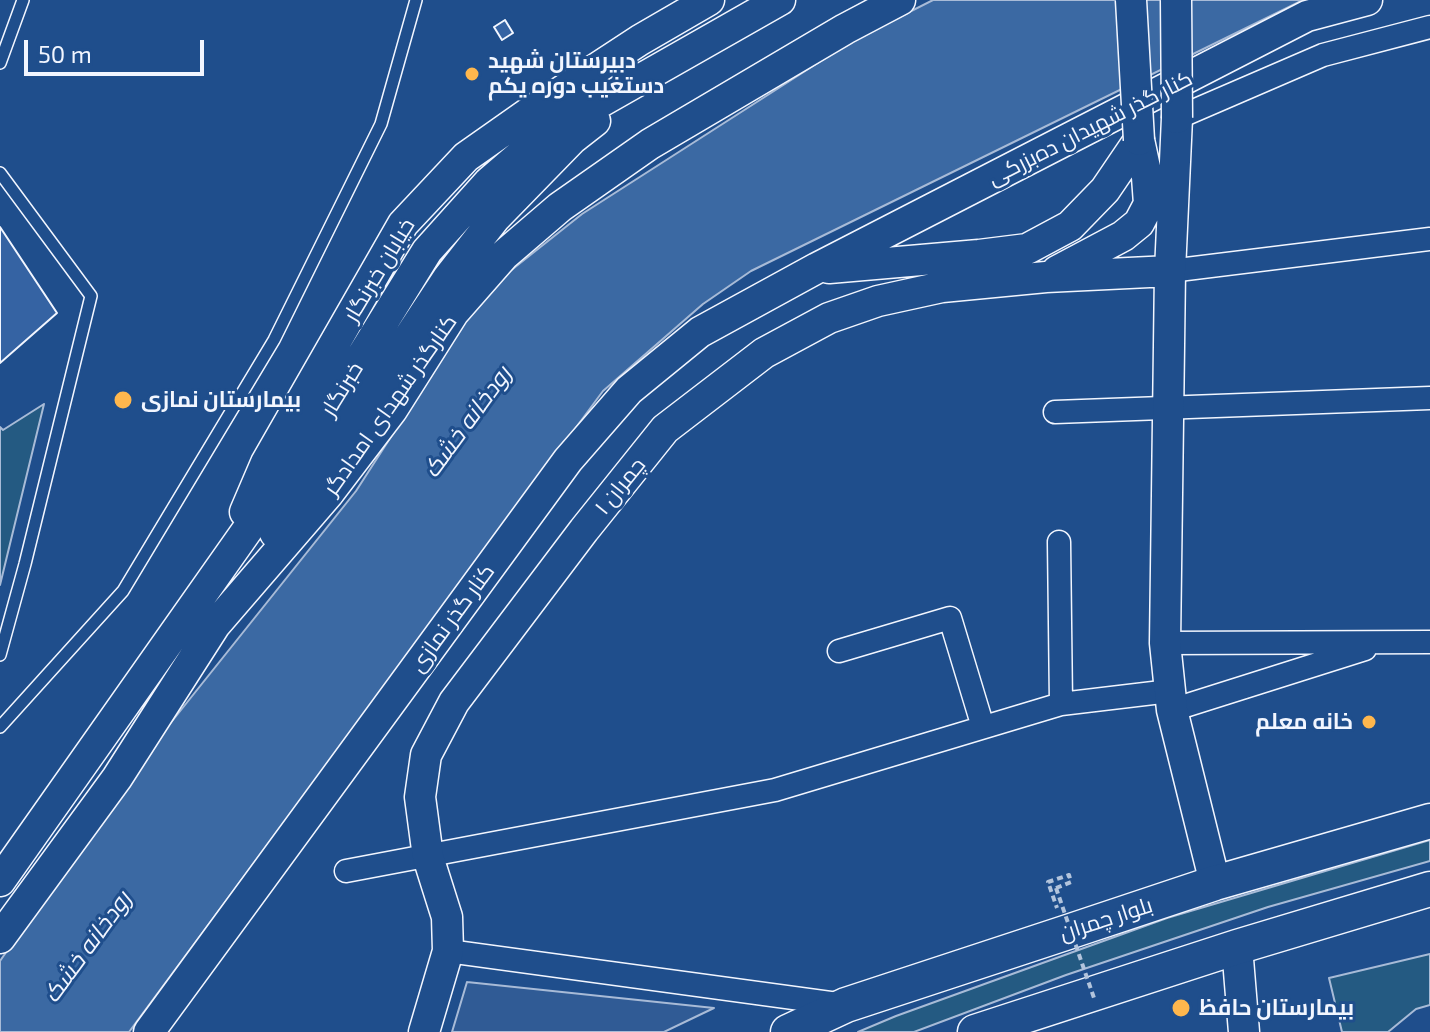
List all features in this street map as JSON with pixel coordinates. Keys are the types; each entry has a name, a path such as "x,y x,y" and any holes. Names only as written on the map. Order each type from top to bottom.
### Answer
{"main road":[{"name":"خیابان خبرنگار","path":"221,566 266,463 403,224 466,157 640,40 709,0"},
{"name":"خبرنگار","path":"0,881 305,448 427,251 489,182 546,133 780,0"},
{"name":"کنارگذر شهدای امدادگر","path":"0,938 117,778 215,625 328,494 392,410 454,312 504,255 560,207 650,144 900,0"},
{"path":"1046,277 1123,236 1139,223 1149,204 1139,140 1131,0"},
{"path":"1176,0 1177,118 1170,271 1165,643 1171,700 1215,883"},
{"name":"کنار گذر شهیدان ده‌بزرکی","path":"817,268 1307,16 1367,0"},
{"path":"215,625 303,488 380,381 448,278 495,218 572,139 668,64"},
{"path":"817,268 1027,249 1070,226 1105,190 1139,140"},
{"name":"کنار گذر نمازی","path":"149,1032 559,472 629,390 700,332 817,268"},
{"name":"چمران ۱","path":"424,1032 448,951 447,917 428,857 420,797 426,755 454,702 665,429 764,353 829,318 878,301 942,287 1046,277 1170,271"},
{"name":"بلوار چمران","path":"788,1032 846,1005 1215,883 1430,821"},
{"path":"975,1032 1237,947 1430,889"},
{"path":"1237,947 1244,1032"}],"street":[{"path":"1177,118 1323,55 1430,27"},
{"path":"1170,271 1430,239"},
{"path":"1055,412 1430,398"},
{"path":"1059,542 1061,704"},
{"path":"839,651 950,618 983,727"},
{"path":"346,871 775,790 1061,704 1171,700 1385,642"},
{"path":"1165,643 1430,642"},
{"path":"448,951 846,1005"}],"lane":[{"path":"0,63 23,0"},
{"path":"0,727 123,591 274,340 381,124 416,0"},
{"path":"0,173 91,296 0,655"}],"path":[{"path":"1048,882 1069,875 1071,882 1056,888 1094,998"}],"shaded area":[{"path":"44,404 0,585 0,427 3,430"},
{"path":"1430,840 1430,861 1268,907 1066,975 914,1032 858,1032 1167,918"},
{"path":"1430,954 1430,1005 1416,1009 1388,1032 1342,1032 1329,978"},
{"path":"467,982 714,1008 664,1032 452,1032"}],"water":[{"name":"رودخانه خشک","path":"933,0 1303,0 751,271 703,304 603,391 129,1032 0,1032 0,961 133,770 356,491 485,291 582,214 852,41"}],"building":[{"path":"505,20 513,33 502,40 494,27"},
{"path":"0,227 57,313 0,363"}],"place":[{"name":"دبیرستان شهید دستغیب دوره یکم","path":"472,74"},
{"name":"بیمارستان نمازی","path":"123,400"},
{"name":"خانه معلم","path":"1369,722"},
{"name":"بیمارستان حافظ","path":"1181,1008"}]}
